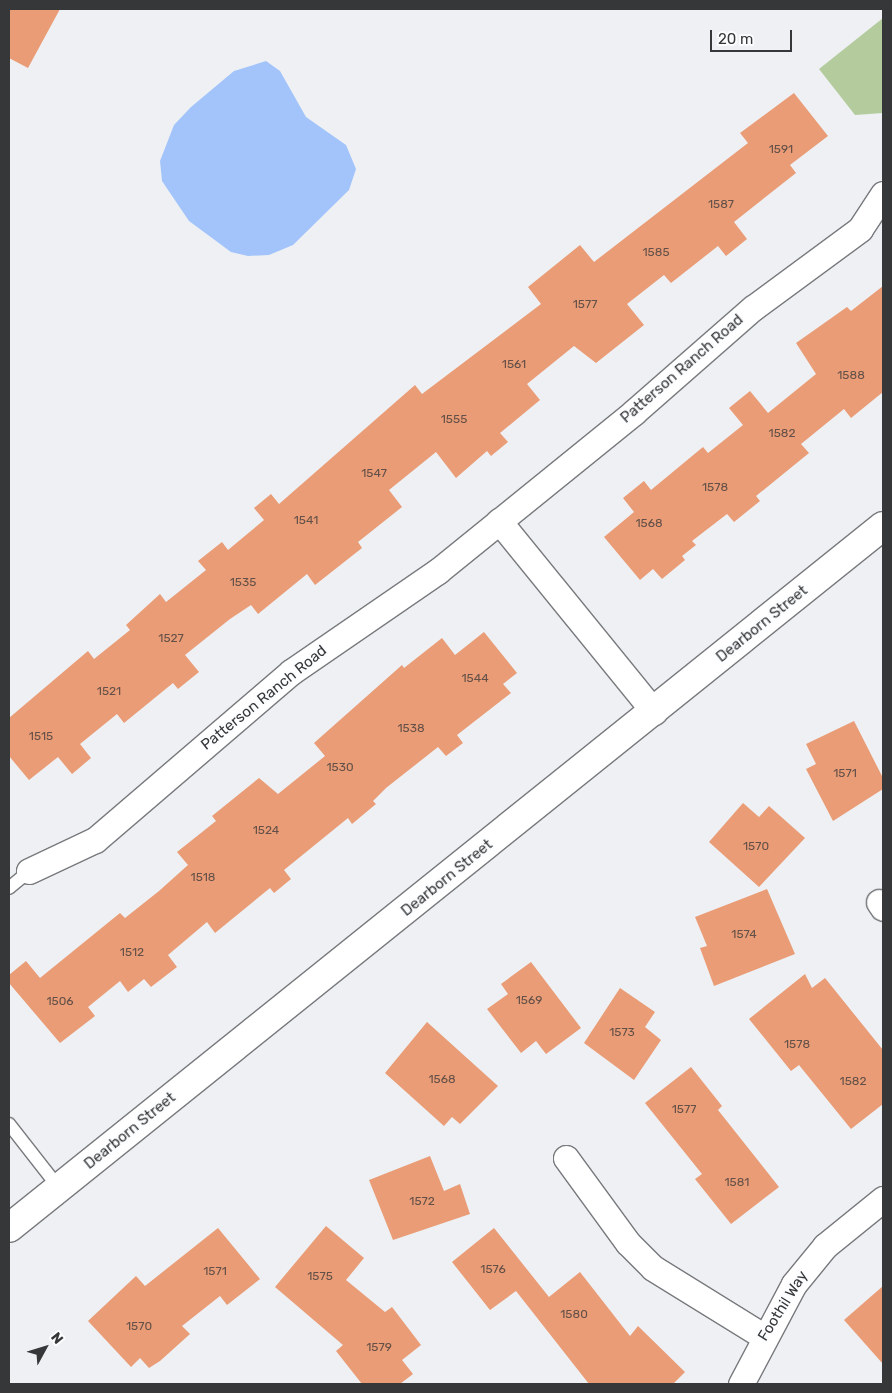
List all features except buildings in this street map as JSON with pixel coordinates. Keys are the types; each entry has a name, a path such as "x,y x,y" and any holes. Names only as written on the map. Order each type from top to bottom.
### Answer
{"street":[{"name":"Patterson Ranch Road","path":"29,871 95,840 291,672 438,571 634,412 716,338 860,229 883,194"},
{"path":"499,521 654,712"},
{"name":"Dearborn Street","path":"9,1228 654,712 883,526"},
{"path":"566,1158 628,1243 654,1268 762,1336"},
{"name":"Foothil Way","path":"741,1384 762,1336 794,1284 825,1246 883,1199"}],"lane":[{"path":"9,888 29,871"},
{"path":"9,1124 59,1188"}],"green space":[{"path":"883,18 883,113 855,115 819,69"}],"water":[{"path":"266,61 280,71 306,117 346,145 356,169 349,190 293,245 269,255 248,256 231,252 189,221 162,181 160,161 174,125 191,107 234,71"}]}
